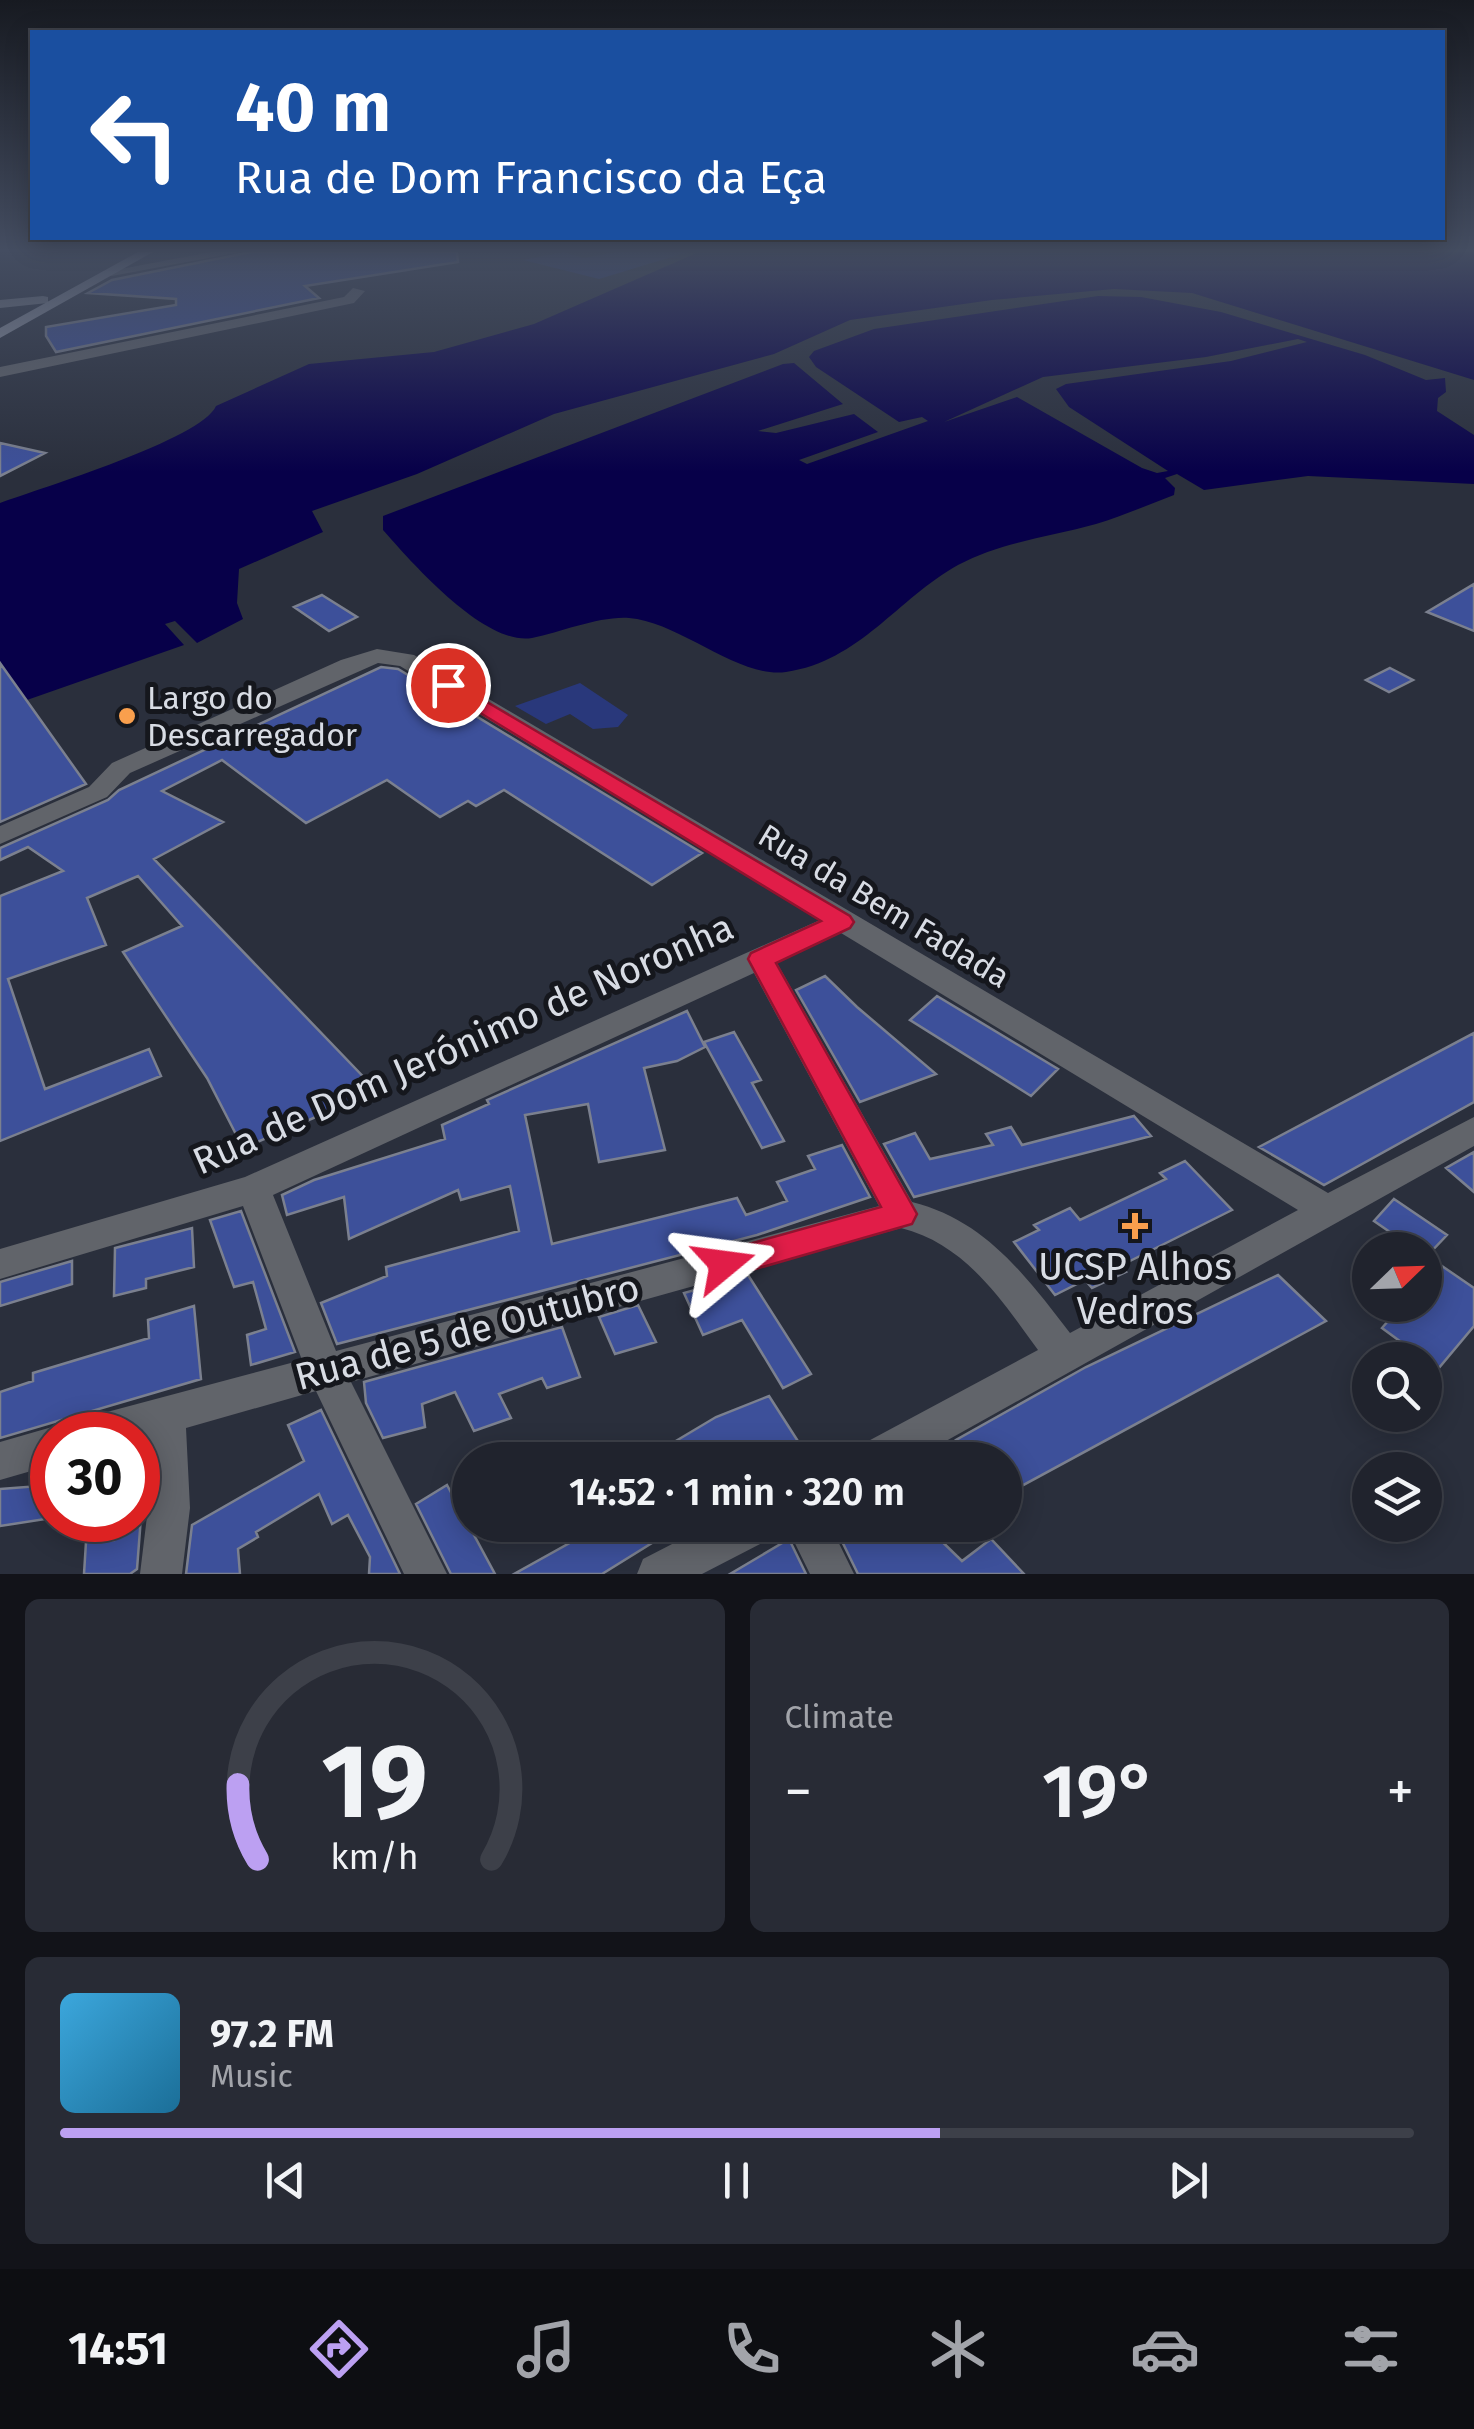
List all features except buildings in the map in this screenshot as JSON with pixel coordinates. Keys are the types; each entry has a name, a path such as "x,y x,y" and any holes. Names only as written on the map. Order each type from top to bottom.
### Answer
{"street":[{"path":"0,372 222,325"},
{"path":"0,364 34,364"},
{"name":"Rua da Bem Fadada","path":"0,836 98,792 121,768 349,665 377,656 406,660 1329,1211"},
{"name":"Rua de Dom Jerónimo de Noronha","path":"0,1264 253,1189 841,922"},
{"path":"761,959 901,1214 920,1217 962,1236 1006,1281 1064,1355"},
{"path":"906,1442 1474,1130"},
{"path":"253,1189 324,1368 426,1574"},
{"name":"Rua de 5 de Outubro","path":"160,1416 901,1214"},
{"path":"161,1574 169,1508 166,1414"},
{"path":"0,1461 30,1452"},
{"path":"658,1574 720,1542"},
{"path":"816,1542 833,1574"}],"shaded area":[{"path":"529,325 838,325 774,354 554,414 417,474 312,511 323,532 239,569 237,603 243,619 197,643 175,621 165,624 184,645 27,700 0,663 0,503 152,447 204,419 216,406 309,364 434,352"},
{"path":"898,325 1266,325 1365,355 1426,380 1445,378 1446,392 1438,398 1437,411 1474,435 1474,484 1308,476 1204,490 1177,474 1165,478 1175,488 1174,495 1106,521 1008,545 958,565 857,642 812,666 786,672 749,667 668,629 629,618 593,622 532,638 513,637 493,629 451,600 383,530 383,516 783,364 794,363 843,404 758,431 776,433 854,414 878,432 799,460 807,464 928,421 922,417 899,422 816,367 809,357 814,351 874,329","holes":["1298,339 1307,342 1231,361 1066,384 1056,389 1069,407 1168,471 1157,473 1142,468 1017,397 944,422 1043,377 1206,357"]},
{"path":"1297,325 1474,325 1474,380"},
{"path":"580,683 628,715 618,727 593,729 570,714 546,724 515,706"}],"place":[{"name":"Largo do Descarregador","path":"127,716"},
{"name":"UCSP Alhos Vedros","path":"1135,1226"}],"route":[{"path":"448,685 841,922 761,959 901,1214 724,1264"}]}
